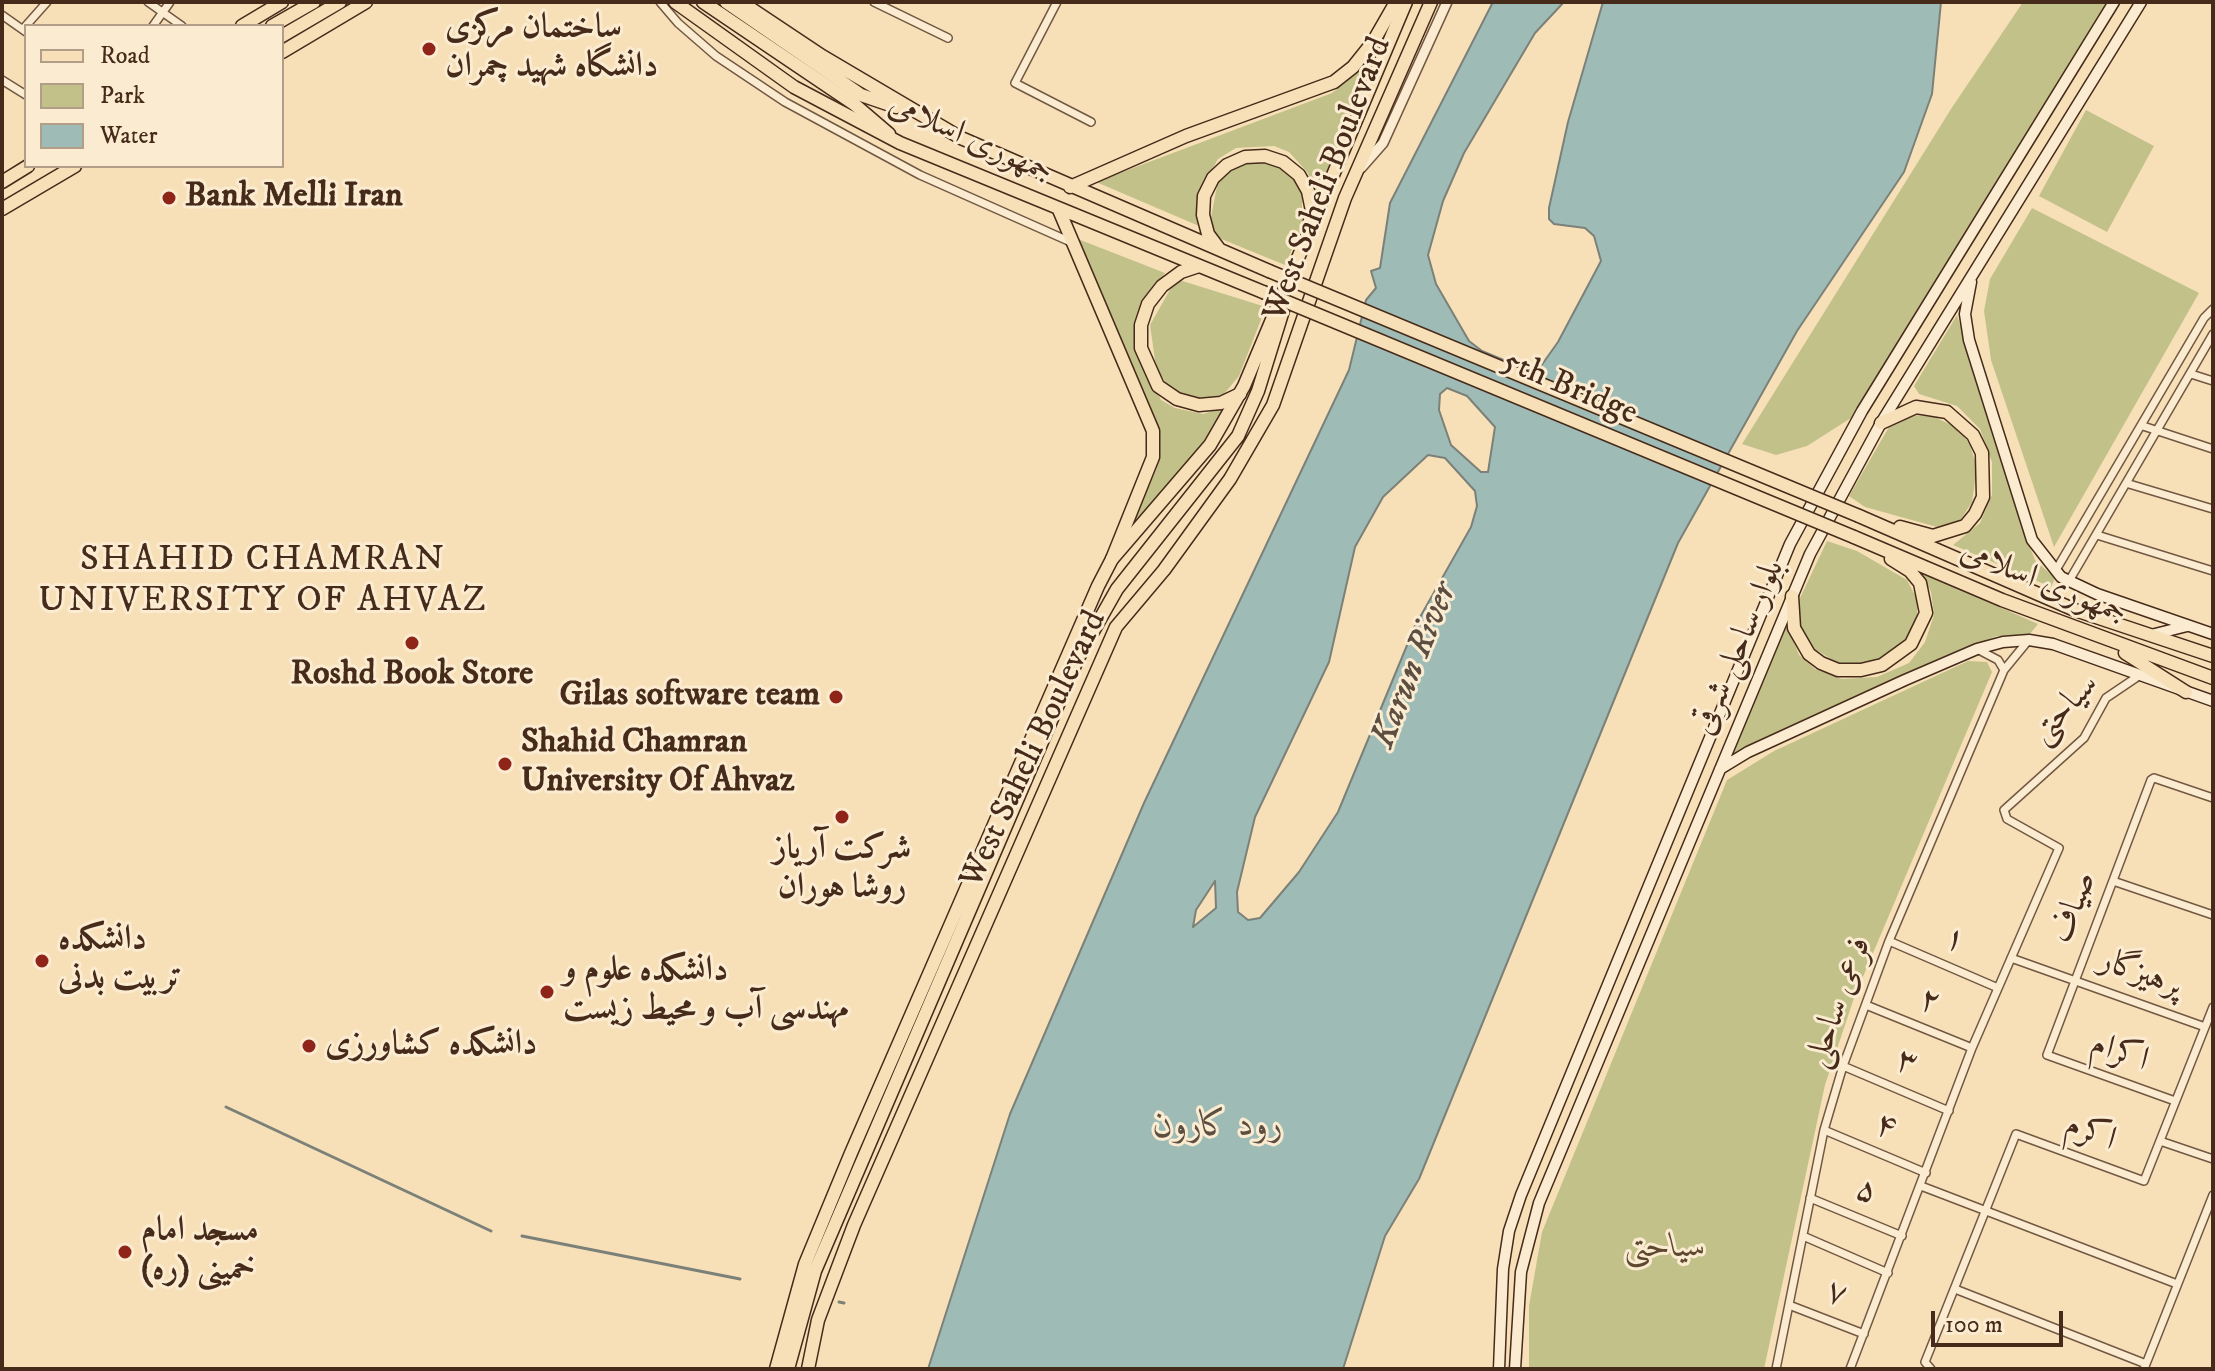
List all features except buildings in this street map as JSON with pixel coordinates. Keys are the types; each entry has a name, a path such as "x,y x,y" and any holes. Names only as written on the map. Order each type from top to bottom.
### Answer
{"main road":[{"path":"245,24 282,2"},
{"path":"276,24 314,2"},
{"path":"284,35 340,2"},
{"path":"284,51 366,2"},
{"name":"جمهوری اسلامی","path":"675,2 794,87 900,143 1263,292"},
{"path":"703,2 854,104 900,143"},
{"path":"726,2 861,95 918,114"},
{"name":"جمهوری اسلامی","path":"741,2 918,114 1070,187 1269,271"},
{"path":"1070,187 1186,136 1334,82 1353,67 1382,27 1394,2"},
{"name":"West Saheli Boulevard","path":"776,1369 805,1264 851,1153 1112,559 1188,474 1240,394 1406,2"},
{"name":"West Saheli Boulevard","path":"808,1369 818,1320 854,1225 1116,627 1164,570 1230,479 1273,405 1354,177 1431,2"},
{"name":"بلوار ساحلی شرقی","path":"1499,1369 1503,1269 1509,1231 1521,1195 1771,587 1816,491 2114,2"},
{"name":"بلوار ساحلی شرقی","path":"1515,1369 1520,1284 1527,1237 1719,770 1835,501 2141,2"},
{"path":"1220,250 1205,224 1204,196 1220,171 1245,157 1265,156 1283,162 1299,175 1308,191 1312,211 1308,230"},
{"path":"5,175 24,168"},
{"path":"2,209 72,168"},
{"path":"1059,210 1153,431 1153,457 1112,559"},
{"name":"West Saheli Boulevard","path":"788,1369 815,1271 1078,658 1117,589 1238,436 1276,339 1296,259"},
{"path":"1199,266 1181,272 1162,286 1148,304 1141,325 1145,359 1158,386 1177,399 1199,405 1221,403 1240,394"},
{"name":"5th Bridge","path":"1269,271 1859,516"},
{"path":"1972,276 1965,314 1969,340 2032,540 2069,581 2213,634"},
{"name":"5th Bridge","path":"1263,292 1854,537"},
{"path":"1859,516 1933,536 1942,535 1965,526 1983,497 1982,453 1960,420 1947,412 1916,407 1881,423"},
{"name":"جمهوری اسلامی","path":"1859,516 2075,610 2213,656"},
{"path":"1792,596 1794,628 1809,654 1838,670 1861,670 1898,656 1911,644 1926,613 1920,583 1910,571 1854,537"},
{"name":"جمهوری اسلامی","path":"1854,537 2106,640 2213,678"},
{"path":"2151,635 2189,626"},
{"path":"1719,770 1748,752 1977,649 2029,640 2053,644 2213,701"},
{"path":"2106,640 2186,692"},
{"path":"1692,779 1712,788"}],"street":[{"path":"29,24 47,2"},
{"path":"148,2 179,24"},
{"path":"154,24 170,2"},
{"path":"660,2 678,23 716,56 785,102 920,175 1074,244"},
{"path":"874,2 948,38"},
{"path":"1057,2 1015,83 1091,122"},
{"path":"1354,177 1383,143 1447,2"},
{"path":"2,15 24,30"},
{"path":"2,80 24,94"},
{"path":"2056,570 2204,318 2213,309"},
{"path":"2069,581 2129,484 2213,334"},
{"path":"2191,374 2213,381"},
{"path":"2143,426 2213,449"},
{"path":"2129,484 2213,509"},
{"path":"2097,535 2213,571"},
{"name":"فرعی ساحلی","path":"1776,1369 1824,1130 1843,1066 1889,941 2004,670 2029,640"},
{"path":"1977,649 1998,660 2004,670"},
{"name":"سیاحتی","path":"1850,1369 1972,1048 2059,848 2007,819 2004,810 2084,738 2106,698 2140,675"},
{"name":"صیاف","path":"2047,1055 2151,780 2213,798"},
{"path":"2113,881 2213,915"},
{"name":"۱","path":"1889,941 1998,988"},
{"name":"پرهیزگار","path":"2011,958 2205,1027"},
{"name":"۲","path":"1866,1005 1972,1048"},
{"path":"2213,1007 2160,1141 2213,1159"},
{"name":"اکرام","path":"2047,1055 2175,1101"},
{"name":"۳","path":"1843,1066 1949,1111"},
{"name":"۴","path":"1824,1130 1926,1173"},
{"name":"اکرم","path":"1986,1211 2018,1133 2144,1181 2160,1141"},
{"path":"1921,1186 2177,1284"},
{"path":"1955,1289 2145,1366 2213,1195"},
{"name":"۵","path":"1810,1198 1902,1236"},
{"path":"1931,1369 1925,1362 1986,1211"},
{"path":"1803,1236 1888,1273"},
{"name":"۷","path":"1789,1305 1864,1334"}],"green space":[{"path":"2023,2 2115,2 1862,411 1807,446 1776,455 1742,444 1951,109"},
{"path":"1388,25 1314,208 1308,173 1289,152 1274,146 1236,148 1218,159 1205,183 1199,226 1096,182 1332,93 1361,69"},
{"path":"2086,110 2154,146 2107,232 2039,196"},
{"path":"1250,157 1287,167 1302,190 1302,228 1285,265 1214,236 1211,217 1218,181 1225,171"},
{"path":"2032,208 2199,293 2054,547 1991,360 1984,311 1990,279"},
{"path":"1078,239 1165,273 1151,291 1142,362 1161,400 1175,408 1203,414 1230,405 1174,483 1128,531 1156,470 1160,432"},
{"path":"1176,279 1266,307 1239,376 1224,394 1208,400 1195,401 1170,390 1156,367 1150,325"},
{"path":"1957,315 2027,540 2035,560 2055,578 2051,587 1953,545 1980,523 1992,495 1992,462 1980,429 1957,406 1919,394 1914,386"},
{"path":"1913,415 1935,417 1959,429 1970,445 1977,468 1972,502 1961,519 1944,529 1865,507 1849,496 1889,427"},
{"path":"1827,541 1857,551 1907,580 1918,601 1916,625 1909,639 1892,655 1867,664 1841,665 1811,647 1799,625 1799,600"},
{"path":"1921,572 2038,624 2029,635 1997,636 1945,656 1728,760 1786,622 1799,655 1815,669 1842,679 1877,677 1909,663 1925,642 1934,615 1931,592"},
{"name":"سیاحتی","path":"1968,661 1987,662 1992,672 1854,998 1825,1085 1764,1369 1529,1369 1529,1306 1542,1232 1727,780 1774,751"}],"water":[{"name":"رود کارون","path":"1493,2 1564,2 1535,33 1464,153 1443,201 1428,255 1436,284 1469,341 1482,351 1533,370 1541,366 1558,342 1601,261 1594,236 1585,228 1554,224 1549,219 1549,208 1568,122 1603,2 1941,2 1932,94 1904,172 1797,331 1678,543 1419,1179 1385,1236 1343,1369 928,1369 1010,1114 1144,803 1349,370 1366,300 1376,288 1371,271 1380,268 1390,203","holes":["1447,388 1467,396 1495,427 1488,472 1481,472 1451,445 1439,410 1440,394","1428,455 1445,458 1475,491 1477,506 1471,527 1415,626 1338,812 1299,872 1260,918 1248,920 1238,912 1237,892 1255,817 1329,662 1355,547 1383,497","1215,881 1216,908 1193,927 1196,910"]}],"waterway":[{"path":"226,1107 491,1231"},
{"path":"522,1236 740,1279"},
{"path":"839,1302 844,1303"}],"place":[{"name":"ساختمان مرکزی دانشگاه شهید چمران","path":"429,49"},
{"name":"Bank Melli Iran","path":"169,198"},
{"name":"Roshd Book Store","path":"412,643"},
{"name":"Gilas software team","path":"836,697"},
{"name":"Shahid Chamran University Of Ahvaz","path":"505,764"},
{"name":"شرکت آریاز روشا هوران","path":"842,817"},
{"name":"دانشکده تربیت بدنی","path":"42,961"},
{"name":"دانشکده علوم و مهندسی آب و محیط زیست","path":"547,992"},
{"name":"دانشکده کشاورزی","path":"309,1046"},
{"name":"مسجد امام خمینی (ره)","path":"125,1252"}],"district":[{"name":"SHAHID CHAMRAN UNIVERSITY OF AHVAZ","path":"263,582"}],"water label":[{"name":"Karun River","path":"1416,666"}]}
